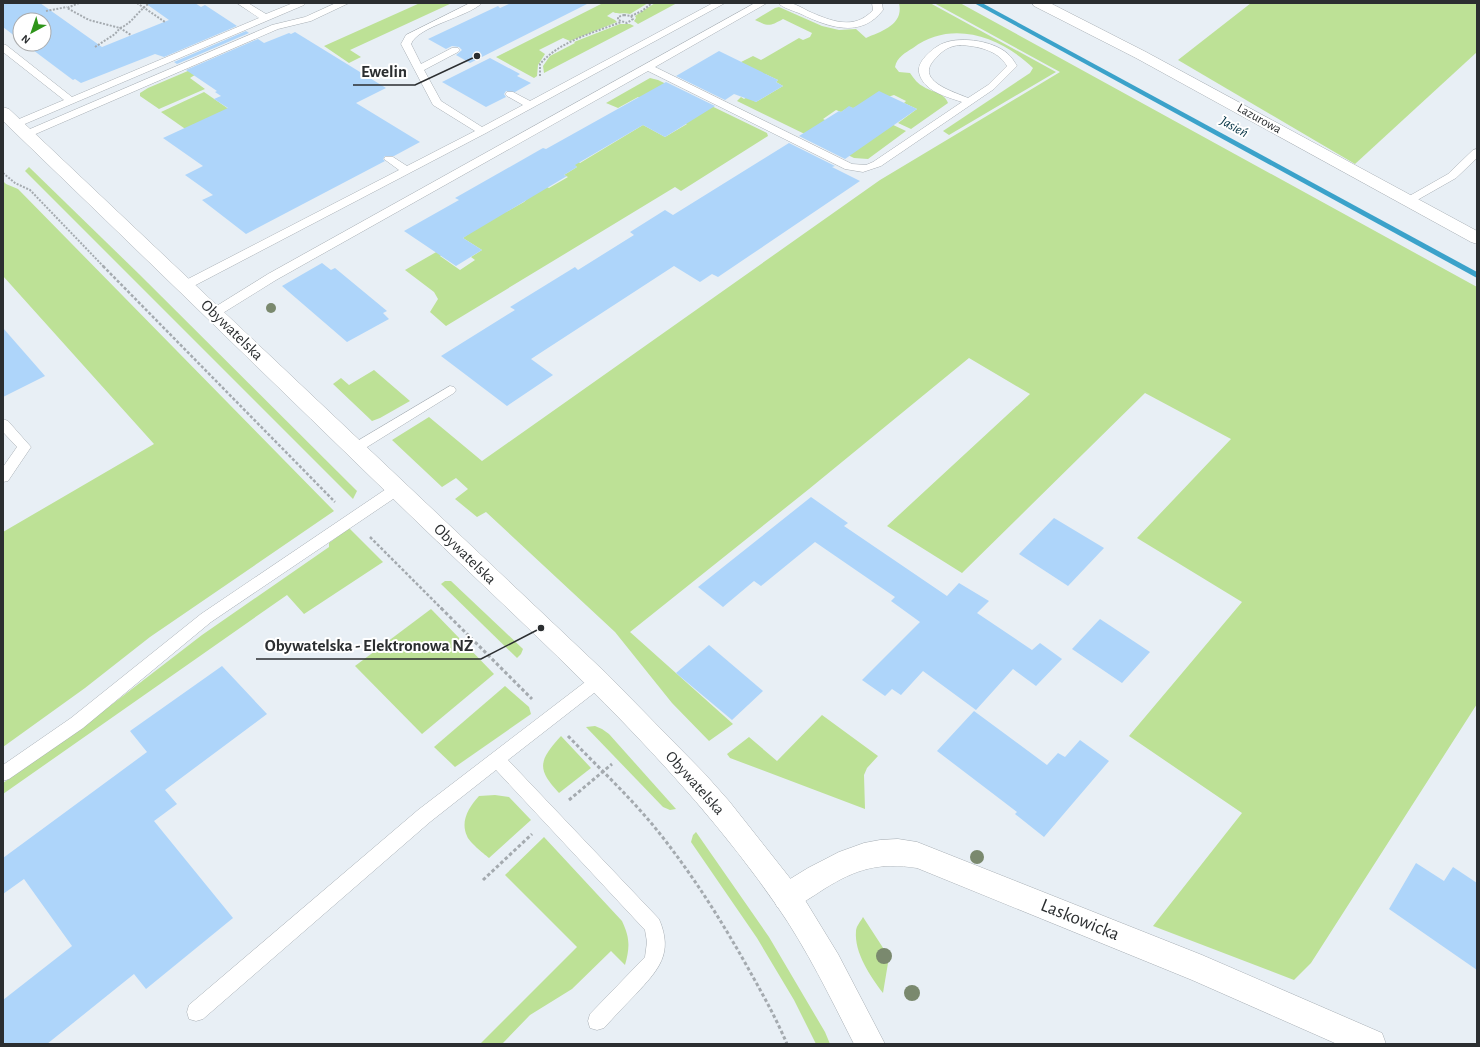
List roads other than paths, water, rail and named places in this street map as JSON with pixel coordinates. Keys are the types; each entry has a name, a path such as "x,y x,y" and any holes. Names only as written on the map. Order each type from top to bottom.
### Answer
{"main road":[{"name":"Lazurowa","path":"1039,3 1141,55 1477,238"},
{"name":"Obywatelska","path":"14,122 598,681 696,782 720,810 787,898 828,964 870,1044"},
{"name":"Laskowicka","path":"787,898 831,870 859,856 900,851 917,855 1216,975 1289,1006 1371,1044"}],"lane":[{"path":"242,3 266,18"},
{"path":"35,111 71,101 301,3"},
{"path":"14,122 275,27 308,19 344,3"},
{"path":"477,3 428,26 409,37 406,44 437,103 482,131"},
{"path":"186,285 482,131 720,3"},
{"path":"214,313 272,277 762,3"},
{"path":"783,3 833,24 848,26 860,24 872,19 878,10 877,3"},
{"path":"648,67 849,167 861,170 870,168 877,164 969,102 991,87 1012,66 1006,56 991,49 969,43 956,42 946,45 938,50 924,66 924,73 930,82 969,102"},
{"path":"3,47 71,101"},
{"path":"418,69 455,50"},
{"path":"14,122 62,94"},
{"path":"510,94 530,105"},
{"path":"1408,200 1452,176 1477,152"},
{"path":"389,159 406,170"},
{"path":"354,449 450,390"},
{"path":"3,424 24,447 3,477"},
{"path":"3,774 77,723 206,618 397,489"},
{"path":"196,1012 424,816 598,681"},
{"path":"497,760 653,925 656,936 655,959 596,1021"}],"waterway":[{"name":"Jasień","path":"977,3 1477,275"}],"place":[{"name":"Ewelin","path":"477,56"},
{"name":"Obywatelska - Elektronowa NŻ","path":"541,628"}]}
